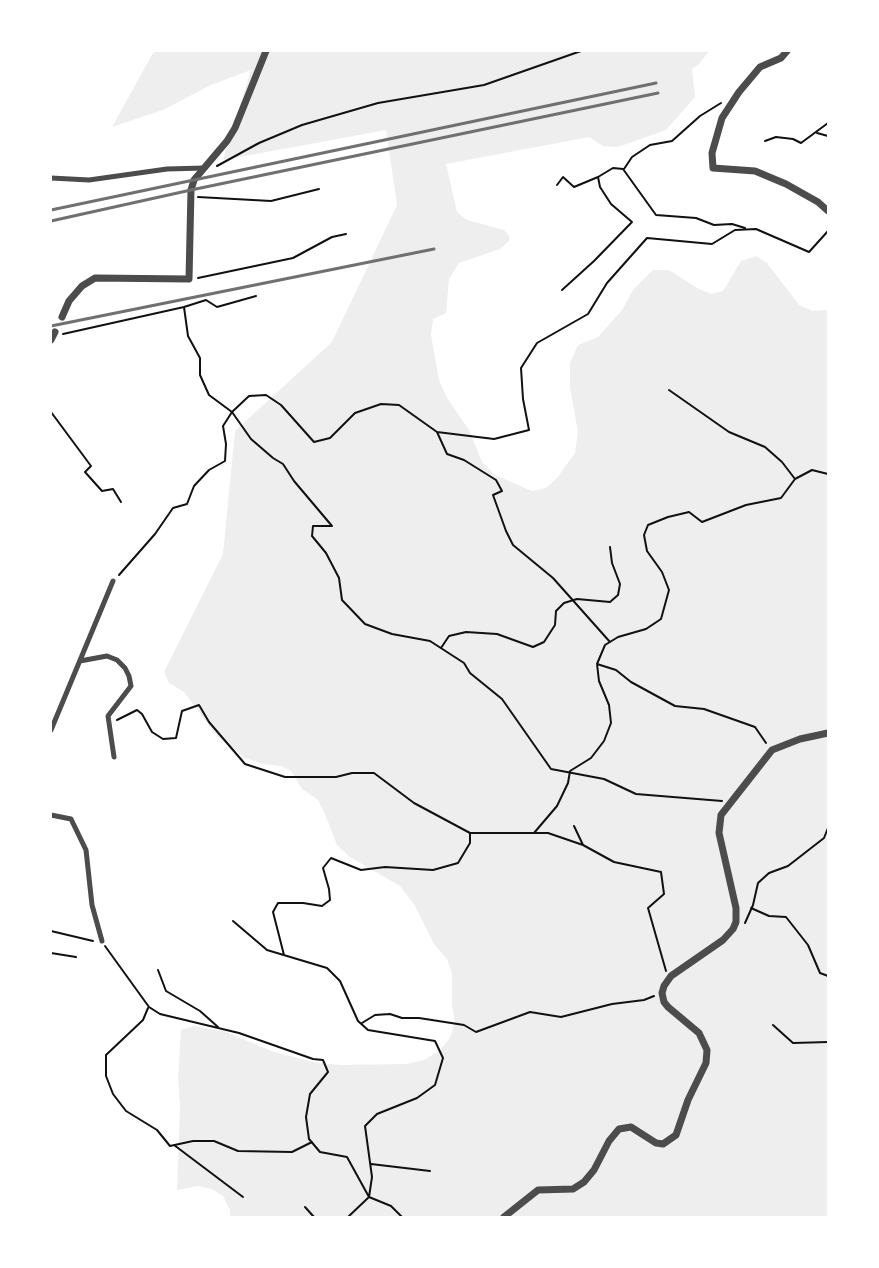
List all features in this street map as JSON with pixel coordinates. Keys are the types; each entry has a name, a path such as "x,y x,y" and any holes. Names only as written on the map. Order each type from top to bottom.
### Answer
{"street":[{"path":"62,317 69,302 81,286 95,278 189,279 191,198 194,180 235,128 266,51"},
{"path":"787,51 781,58 760,67 722,118 712,153 713,168 755,171 786,184 818,202 828,211"},
{"path":"51,178 88,180 167,169 204,168"},
{"path":"51,730 113,581"},
{"path":"80,661 107,656 117,660 129,676 131,686 108,717 114,757"},
{"path":"504,1217 538,1190 573,1189 584,1182 594,1170 609,1141 620,1129 631,1127 656,1143 663,1144 676,1135 688,1100 706,1063 707,1050 699,1033 668,1007 662,993 669,979 723,940 736,922 736,908 719,832 721,814 772,750 800,739 828,733"},
{"path":"51,815 71,819 86,850 92,905 102,941"}],"path":[{"path":"212,169 259,142 303,125 378,103 484,85 581,51"},
{"path":"623,169 632,157 650,145 672,141 700,116 726,99"},
{"path":"765,141 777,136 801,143 828,123"},
{"path":"817,133 828,136"},
{"path":"557,185 563,177 574,187 613,168 623,169 656,215 696,218 714,225 732,224 748,229"},
{"path":"562,290 632,222 611,204 600,186 598,177"},
{"path":"191,198 205,196 271,201 319,189"},
{"path":"113,581 154,534 173,508 187,504 194,486 209,470 225,461 226,444 223,426 232,411 249,396 266,395 281,405 314,442 330,438 355,413 381,404 399,405 437,432 494,440 529,430 523,399 521,368 537,343 588,314 607,284 647,238 712,244 735,230 756,229 809,252 828,231"},
{"path":"189,279 223,274 293,258 332,237 346,234"},
{"path":"53,336 206,300 217,307 256,296"},
{"path":"184,307 188,336 200,358 200,375 209,395 232,411 251,439 283,464 294,481 332,526 313,526 312,536 326,553 339,578 342,600 365,624 392,634 430,641 464,663 470,673 502,699 551,770 570,771 604,779 636,794 732,802"},
{"path":"669,390 729,432 765,447 782,462 795,479"},
{"path":"51,412 91,466 85,472 102,491 113,489 121,501"},
{"path":"437,432 447,454 464,460 496,480 501,490 493,495 513,545 553,578 571,601 584,611 610,642"},
{"path":"534,833 557,806 568,783 570,771 591,758 604,741 611,723 609,705 599,681 597,664 605,645 618,637 646,629 661,619 669,590 662,572 647,551 644,535 648,525 668,517 689,513 702,522 746,505 781,498 795,479 812,470 828,474"},
{"path":"441,648 449,636 466,632 498,634 533,647 544,642 555,625 556,611 564,603 577,599 590,602 610,602 618,595 620,584 612,563 610,547"},
{"path":"597,664 616,670 631,682 675,706 704,709 755,727 772,750"},
{"path":"109,724 137,710 142,714 152,732 163,739 176,738 182,711 199,705 209,722 245,764 285,777 336,777 352,773 374,773 414,803 470,833 548,833 583,845 614,862 661,872 664,894 648,908 669,979"},
{"path":"574,826 583,845"},
{"path":"736,922 744,926 758,883 768,873 788,866 824,838 828,828"},
{"path":"284,956 273,912 278,903 322,906 330,900 323,868 331,858 361,870 385,867 433,870 458,863 470,843 470,833"},
{"path":"751,908 769,916 786,917 808,945 820,973 828,976"},
{"path":"233,921 267,950 327,968 340,981 361,1024 368,1030 435,1041 443,1058 435,1085 417,1098 377,1114 364,1126 372,1177 369,1197 348,1217"},
{"path":"51,931 88,941 102,941 148,1007 160,1014 239,1033 313,1059 323,1060 328,1072 310,1094 306,1117 309,1139 320,1152 347,1157 369,1197 391,1206 402,1217"},
{"path":"51,953 76,957"},
{"path":"158,970 166,991 200,1011 220,1028"},
{"path":"361,1024 375,1015 390,1014 402,1018 419,1018 464,1025 476,1032 530,1012 561,1017 612,1004 644,1000 662,993"},
{"path":"148,1007 143,1020 106,1055 106,1076 126,1112 140,1118 157,1130 170,1146 193,1141 214,1141 238,1151 292,1152 312,1142"},
{"path":"773,1025 793,1043 828,1042"},
{"path":"174,1145 243,1197"},
{"path":"370,1163 430,1171"},
{"path":"305,1207 314,1217"}],"shaded area":[{"path":"158,51 709,51 692,69 695,97 666,130 618,147 603,146 589,137 446,164 457,212 467,220 504,230 509,236 509,241 500,249 459,263 449,279 446,313 433,319 431,335 439,380 447,398 469,430 482,462 495,475 532,491 546,488 557,478 575,453 578,432 570,388 570,363 578,345 598,337 622,310 633,290 653,270 669,270 711,294 723,291 741,261 756,256 767,263 799,305 813,311 828,310 828,1217 230,1217 230,1210 223,1196 212,1189 198,1186 177,1190 181,1030 194,1026 224,1031 274,1052 318,1063 406,1064 424,1060 439,1051 450,1038 455,1022 452,1005 452,973 447,959 434,944 414,904 400,886 350,857 337,845 318,800 302,789 291,771 281,766 263,764 245,758 217,736 184,692 169,683 164,672 223,554 235,431 332,342 397,205 386,130 223,160 251,70 211,85 163,110 112,127 153,53"}],"railway":[{"path":"51,210 656,83"},
{"path":"51,221 658,93"},
{"path":"51,326 434,249"}]}
